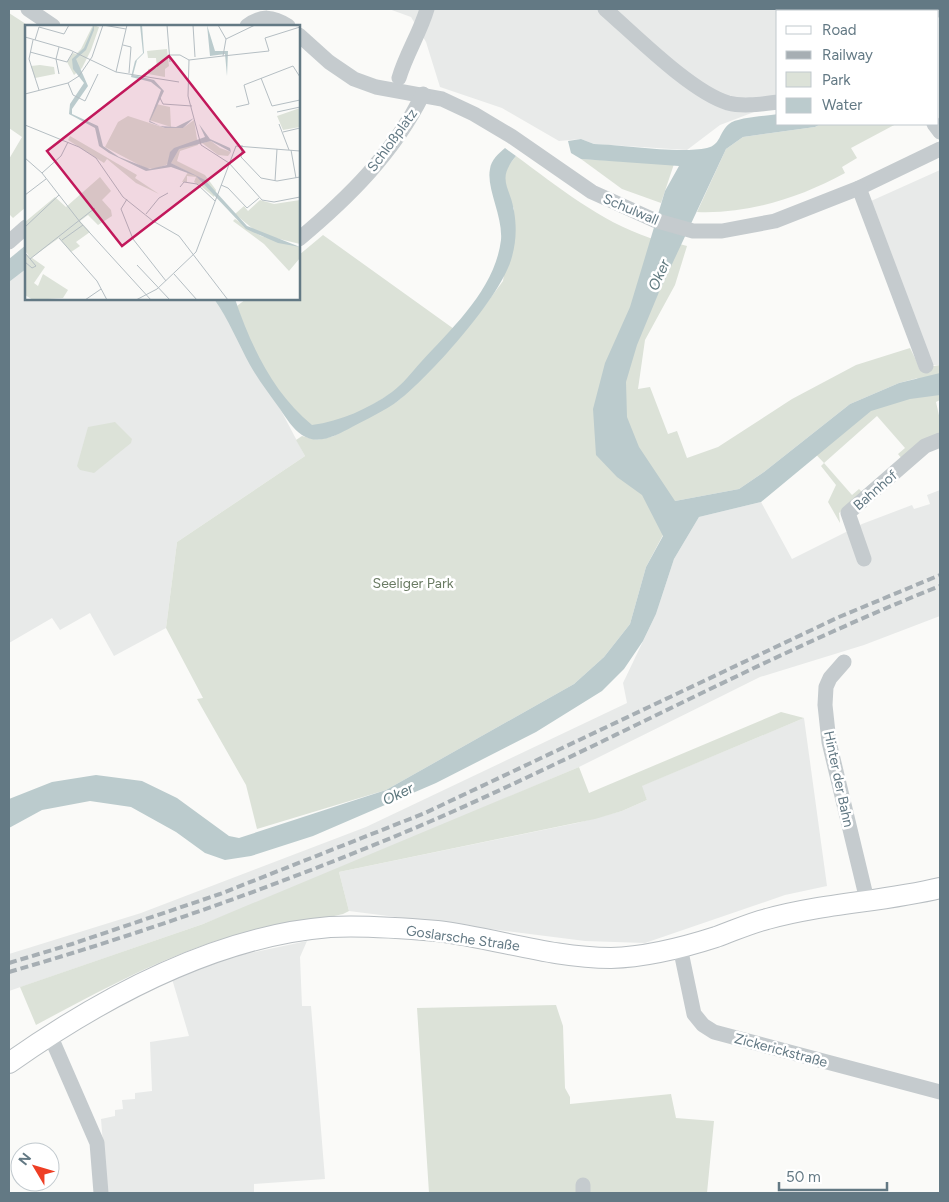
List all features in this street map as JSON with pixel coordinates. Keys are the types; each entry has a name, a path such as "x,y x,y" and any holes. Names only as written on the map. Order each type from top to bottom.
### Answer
{"main road":[{"name":"Goslarsche Straße","path":"9,1063 50,1034 132,989 208,956 280,935 329,927 364,927 440,932 558,952 611,958 649,954 680,947 765,919 810,909 940,888"}],"street":[{"path":"28,9 49,23"},
{"path":"399,78 405,58 423,22 427,9"},
{"path":"605,9 682,75 710,94 729,103 755,105 776,102"},
{"path":"248,25 261,13 286,25"},
{"name":"Schloßplatz","path":"300,36 329,62 354,79 376,87 423,94 405,126 385,155 345,199 300,238"},
{"name":"Schulwall","path":"423,94 442,99 474,114 511,136 592,192 654,220 692,231 722,231 775,220 859,188 940,148"},
{"path":"859,188 926,366"},
{"path":"9,242 25,228"},
{"name":"Bahnhof","path":"864,559 848,513 925,446 940,440"},
{"name":"Hinter der Bahn","path":"844,662 830,678 826,686 828,733 867,900"},
{"name":"Zickerickstraße","path":"680,947 694,1014 703,1025 714,1032 940,1092"},
{"path":"50,1034 97,1143 101,1193"}],"shaded area":[{"path":"389,9 880,9 776,10 776,104 720,125 687,150 594,144 581,139 559,141 502,108 440,87 426,42 411,17"},
{"path":"940,170 940,365 932,365 871,201"},
{"path":"25,270 25,300 215,300 256,363 305,456 177,542 166,628 114,656 90,613 60,630 52,618 9,643 9,282"},
{"path":"940,490 940,616 864,645 760,677 579,767 280,894 203,924 9,991 9,954 141,913 366,827 627,703 623,683 656,614 674,559 699,517 761,502 792,559 862,524 912,505 914,509 930,504 927,495"},
{"path":"804,718 827,886 785,895 645,943 585,941 349,911 339,872 577,823 622,811 647,800 641,786"},
{"path":"307,941 300,957 302,1006 311,1006 325,1179 254,1184 254,1193 107,1193 101,1119 115,1116 115,1110 123,1109 122,1100 135,1099 135,1093 152,1091 150,1042 189,1036 172,979 236,956"}],"green space":[{"path":"9,13 27,25 25,25 25,208 13,218 9,214 9,159 22,137 9,128"},
{"path":"819,125 894,125 851,148 857,158 842,167 845,173 810,190 755,207 716,212 697,212 726,149 743,137"},
{"name":"Seeliger Park","path":"516,156 580,202 614,222 650,238 687,246 675,285 645,340 638,389 650,387 668,434 677,431 687,458 718,447 792,399 856,365 910,348 920,368 940,365 940,400 936,402 940,420 940,434 902,459 898,454 905,448 877,416 824,463 807,445 918,378 899,383 850,404 764,472 739,489 675,501 663,535 646,567 630,624 604,657 574,684 386,790 257,829 246,785 197,699 203,698 166,628 177,542 305,456 296,440 302,436 317,440 334,436 398,401 455,343 503,281 514,209 505,188 505,170"},
{"path":"581,159 674,164 661,203 622,189"},
{"path":"323,235 454,329 407,384 339,425 305,429 256,363 237,306 245,300 300,300 300,254"},
{"path":"115,422 132,439 131,443 94,473 80,470 77,466 88,427"},
{"path":"824,463 852,495 859,489 863,493 839,513 840,523 828,502 836,485 821,466"},
{"path":"781,712 804,718 642,786 647,800 622,811 595,819 339,872 349,911 331,917 258,929 218,940 138,972 36,1025 20,987 203,924 579,767 589,793"},
{"path":"556,1005 563,1026 565,1088 570,1097 570,1104 671,1094 676,1118 714,1121 707,1193 429,1193 417,1008"}],"water":[{"name":"Oker","path":"776,114 776,125 819,125 743,137 726,149 659,292 637,345 626,382 627,417 639,447 675,501 739,489 764,472 850,404 899,383 940,373 940,395 910,399 871,411 761,502 699,517 674,559 656,614 643,641 624,669 602,691 536,732 436,783 313,836 251,856 225,860 205,853 176,832 131,807 90,801 42,810 9,828 9,799 52,782 96,775 142,781 177,798 229,836 239,838 386,790 574,684 604,657 630,624 646,567 663,536 642,495 617,477 596,455 593,409 605,363 630,307 665,191 679,166 581,159 571,153 568,141 581,139 594,144 667,150 695,150 712,146 729,124 745,118"},
{"path":"505,148 516,156 507,171 506,183 514,211 516,236 511,260 493,295 445,356 398,401 334,436 314,440 302,435 290,423 257,377 215,300 235,300 248,334 265,368 286,398 312,425 333,421 364,409 392,392 404,382 459,321 471,306 490,275 497,258 501,240 500,221 489,177 491,166 498,154"},
{"path":"25,246 25,270 9,282 9,259"}],"railway":[{"path":"9,963 72,944 220,894 425,813 839,617 940,575"},
{"path":"9,972 168,922 274,884 429,822 811,641 940,586"}]}
